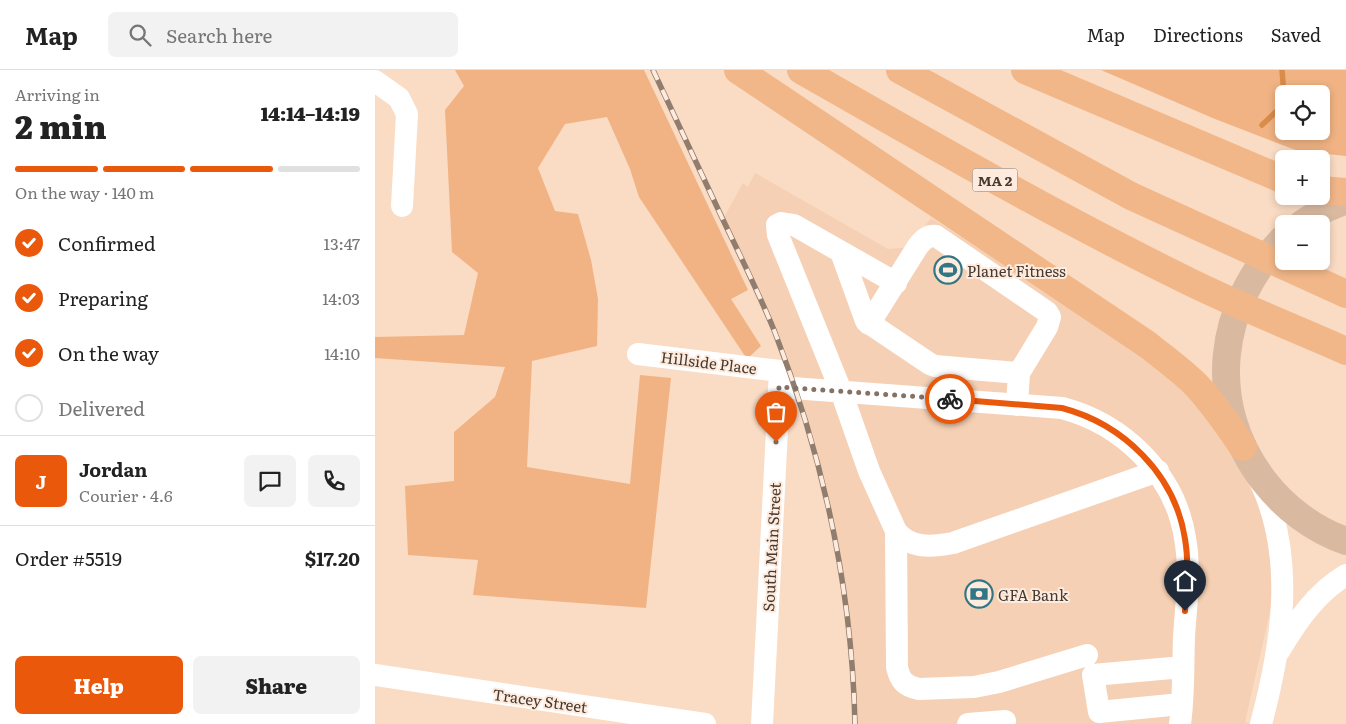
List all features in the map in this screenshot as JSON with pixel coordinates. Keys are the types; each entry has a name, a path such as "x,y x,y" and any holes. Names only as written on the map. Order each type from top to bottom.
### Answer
{"highway":[{"path":"738,70 1148,345 1204,393 1221,414 1247,456"},
{"name":"MA 2","path":"801,70 1034,202 1192,283 1346,351"},
{"path":"900,70 1131,196 1346,294"},
{"path":"1025,70 1275,176"},
{"path":"1330,191 1346,192"}],"main road":[{"path":"1316,215 1346,200"},
{"path":"1275,248 1263,261 1245,289 1233,319 1229,335 1226,368 1226,384 1232,416 1247,456 1270,488 1291,509 1315,526 1346,541"}],"street":[{"path":"375,81 399,98 407,114 401,206"},
{"path":"896,283 793,225 781,223 777,225 778,235 841,391 869,470 896,531 902,539 911,544 929,546 953,543 1158,471"},
{"path":"869,324 918,246 925,238 931,235 936,236 1047,312 1050,317 1047,327 1019,373 1017,404"},
{"path":"841,252 863,315 869,324 929,364 1019,373"},
{"name":"Hillside Place","path":"638,354 841,391 1062,408 1090,417 1128,442 1149,460 1158,471 1174,504 1185,538 1187,574 1183,717"},
{"name":"South Main Street","path":"761,724 779,379"},
{"path":"1247,456 1272,511 1283,566 1283,595 1275,658 1261,724"},
{"path":"896,531 897,667 904,684 911,688 919,689 974,687 999,682 1087,655"},
{"path":"1275,658 1313,601 1328,587 1346,575"},
{"path":"1183,667 1093,675 1099,718 1183,717"},
{"name":"Tracey Street","path":"375,675 705,724"},
{"path":"968,724 1005,721"}],"shaded area":[{"path":"455,70 644,70 748,290 731,299 761,346 747,359 639,197 630,169 607,117 565,124 538,168 555,211 578,214 591,260 598,299 597,346 532,361 527,467 630,484 640,375 671,378 646,608 473,595 478,560 408,555 405,486 454,481 454,432 495,397 505,367 375,358 375,337 464,335 478,273 452,252 445,110 464,86"},
{"path":"1101,70 1346,70 1346,156 1330,154 1330,150 1295,150 1215,119"},
{"path":"755,173 888,249 902,248 912,244 931,218 1145,352 1190,390 1221,433 1255,497 1273,547 1276,585 1245,722 1250,724 855,724 853,666 847,606 837,548 814,451 780,347 753,282 723,219 743,183 748,187"}],"waterway":[{"path":"1282,70 1283,85"},
{"path":"1262,125 1275,113"}],"railway":[{"path":"653,70 774,330 807,426 832,524 841,573 853,673 855,724"}],"way so far":[{"path":"776,442 779,387 950,399"}],"place":[{"name":"Planet Fitness","path":"948,270"},
{"name":"GFA Bank","path":"979,594"}],"route":[{"path":"950,399 1062,408 1078,412 1116,433 1139,450 1158,471 1164,481 1183,527 1187,562 1185,611"}]}
